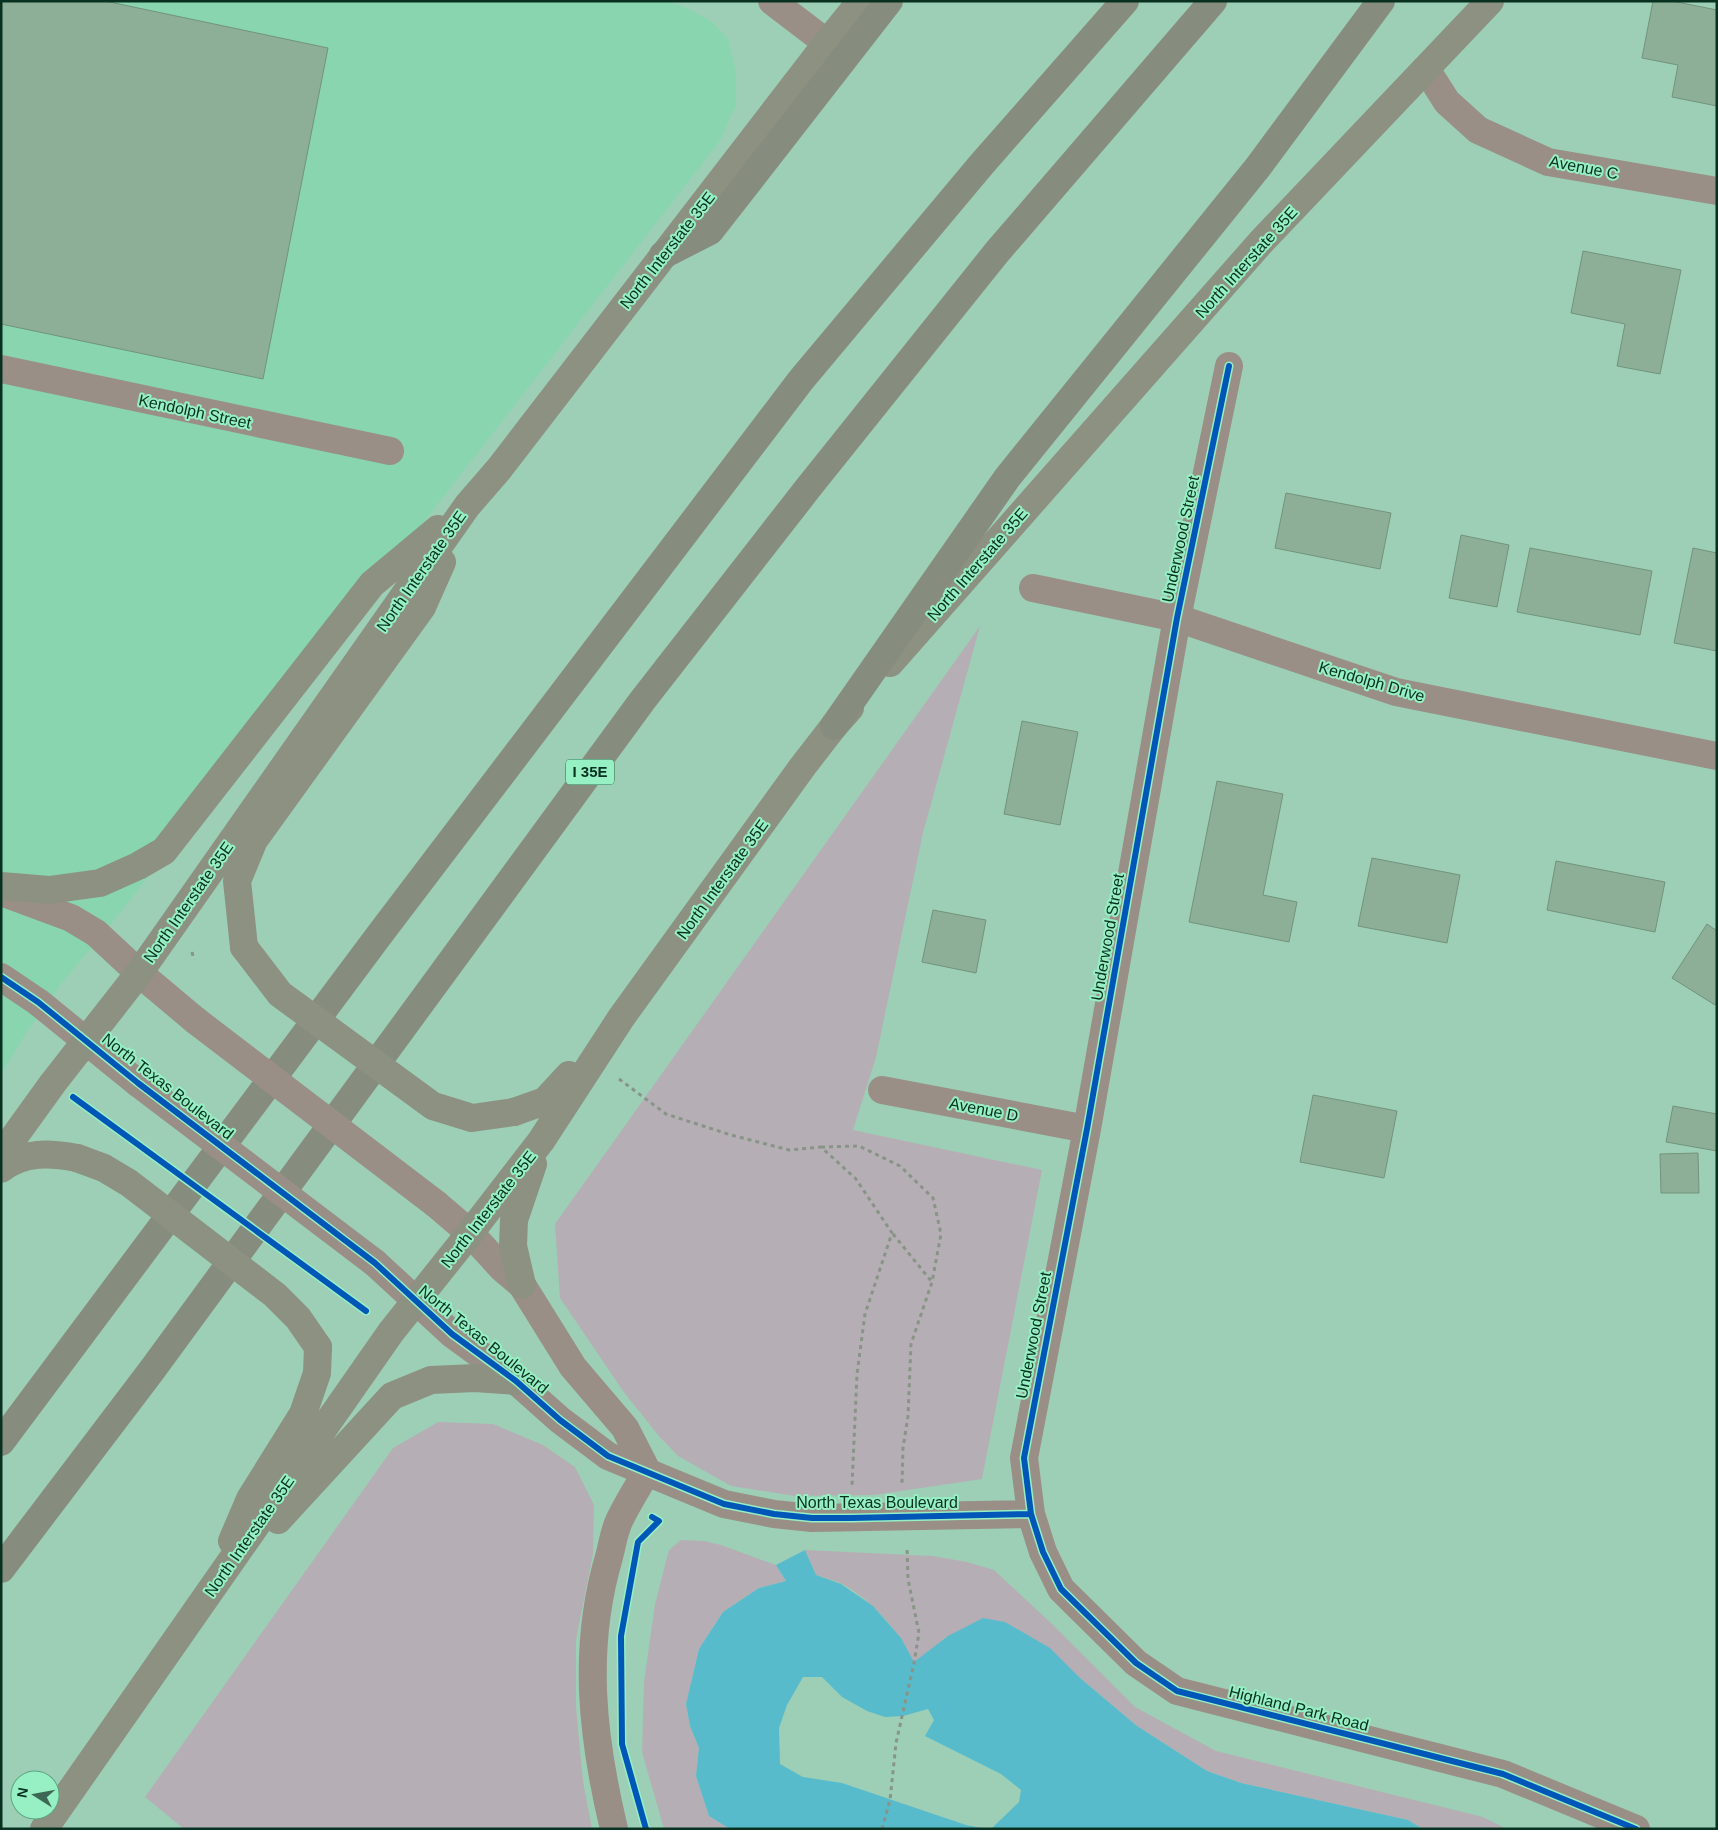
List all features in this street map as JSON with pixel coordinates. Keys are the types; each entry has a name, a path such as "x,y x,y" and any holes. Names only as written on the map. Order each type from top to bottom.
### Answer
{"highway":[{"path":"663,256 710,231 889,1"},
{"path":"1,1442 386,926 801,380 981,165 1125,1"},
{"name":"I 35E","path":"1,1569 152,1370 648,693 808,488 997,252 1213,1"},
{"path":"834,726 1007,478 1258,167 1381,1"}],"main road":[{"name":"North Interstate 35E","path":"1,1156 86,1039 138,972 466,506 498,469 861,1"},
{"name":"North Interstate 35E","path":"44,1829 391,1332 470,1234 541,1141 621,1018 834,726 1261,242 1490,1"},
{"path":"1,886 49,890 100,883 138,866 164,851 372,584 466,506"},
{"path":"466,506 422,606 254,840 236,882 244,948 280,994 433,1106 472,1118 514,1112 546,1101 621,1018"},
{"path":"522,1285 513,1246 514,1220 541,1141"},
{"path":"1,1170 25,1157 50,1153 77,1158 104,1168 129,1183 275,1295 298,1318 318,1347 317,1373 303,1414 250,1499 210,1593"},
{"path":"210,1593 392,1396 430,1380 475,1378 516,1381"}],"street":[{"path":"772,1 827,43"},
{"name":"Avenue C","path":"1426,69 1447,102 1478,130 1548,162 1717,191"},
{"name":"Underwood Street","path":"1030,1514 1024,1458 1178,618 1229,366"},
{"name":"Kendolph Street","path":"1,369 390,451"},
{"name":"Kendolph Drive","path":"1033,588 1178,618 1396,692 1717,756"},
{"path":"1,892 71,918 96,933 138,972 195,1020 436,1204 522,1285 574,1367 625,1428 647,1471 619,1522 602,1579 594,1640 592,1704 600,1770 614,1829"},
{"name":"North Texas Boulevard","path":"1,978 38,1002 138,1082 375,1262 452,1334 516,1381 560,1420 608,1456 724,1504 774,1514 812,1518 1030,1514"},
{"name":"Avenue D","path":"882,1090 1086,1128"},
{"name":"Highland Park Road","path":"1030,1514 1043,1552 1061,1589 1136,1663 1177,1691 1503,1774 1636,1829"}],"path":[{"path":"619,1079 666,1114 731,1135 788,1150 859,1146 900,1166 932,1198 941,1234 932,1282 911,1344 902,1490"},
{"path":"822,1148 856,1178 892,1233 932,1282"},
{"path":"852,1492 857,1374 865,1314 892,1233"},
{"path":"882,1829 890,1800 896,1743 919,1633 908,1579 907,1542"}],"shaded area":[{"path":"1,1 666,1 689,9 712,22 728,39 736,72 736,105 719,142 123,909 61,984 28,1030 1,1074"},
{"path":"980,626 923,833 876,1057 853,1130 1042,1170 982,1479 874,1495 795,1496 731,1486 678,1456 658,1435 623,1391 560,1298 555,1224"},
{"path":"438,1422 493,1424 543,1445 575,1467 594,1505 593,1554 576,1640 576,1707 583,1781 592,1829 184,1829 145,1797 393,1448"},
{"path":"681,1540 704,1541 721,1545 776,1565 786,1581 759,1588 723,1612 699,1649 686,1704 690,1726 699,1748 696,1776 709,1816 730,1829 664,1829 642,1752 644,1682 655,1604 669,1550"},
{"path":"805,1550 933,1556 967,1562 994,1570 1051,1623 1135,1707 1216,1751 1483,1817 1507,1829 1423,1829 1408,1820 1241,1783 1207,1771 1137,1726 1080,1678 948,1636 914,1663 900,1639 875,1608 842,1584 816,1575"}],"water":[{"path":"805,1550 816,1575 841,1584 873,1606 901,1638 914,1662 948,1636 983,1618 1005,1622 1050,1648 1080,1678 1137,1726 1207,1771 1241,1783 1408,1820 1423,1829 991,1829 1019,1802 1021,1790 1001,1774 925,1736 934,1720 928,1709 903,1716 885,1717 867,1711 842,1697 822,1677 803,1677 787,1705 779,1728 780,1764 803,1777 842,1783 966,1825 986,1829 730,1829 709,1816 696,1776 699,1748 690,1726 686,1704 699,1649 723,1612 759,1588 786,1581 776,1565"}],"building":[{"path":"1,1 105,1 328,48 263,379 1,324"},
{"path":"1653,1 1672,1 1717,10 1717,106 1672,97 1678,65 1642,58"},
{"path":"1583,251 1681,270 1660,374 1617,366 1625,324 1571,313"},
{"path":"1286,493 1391,513 1380,569 1275,548"},
{"path":"1461,535 1509,545 1497,607 1449,598"},
{"path":"1530,548 1652,571 1640,635 1517,612"},
{"path":"1693,548 1717,553 1717,651 1674,643"},
{"path":"1022,721 1078,732 1060,825 1004,814"},
{"path":"1217,781 1283,794 1263,895 1297,902 1289,942 1189,922"},
{"path":"1372,858 1460,875 1447,943 1358,926"},
{"path":"1556,861 1665,882 1655,932 1547,910"},
{"path":"933,910 986,920 976,973 922,962"},
{"path":"1707,924 1717,931 1717,1002 1715,1005 1672,978"},
{"path":"1313,1095 1397,1111 1384,1178 1300,1162"},
{"path":"1673,1106 1717,1114 1717,1151 1666,1142"},
{"path":"1698,1153 1699,1193 1661,1193 1660,1154"}],"cycle path":[{"path":"1229,366 1177,618 1087,1129 1024,1458 1031,1514 1043,1552 1061,1589 1136,1663 1177,1691 1503,1774 1636,1829"},
{"path":"1,977 38,1002 138,1083 375,1263 452,1334 516,1381 560,1420 608,1456 724,1504 774,1514 812,1518 1031,1514"},
{"path":"73,1097 366,1311"},
{"path":"646,1829 622,1744 621,1636 638,1542 659,1521 652,1517"}]}
